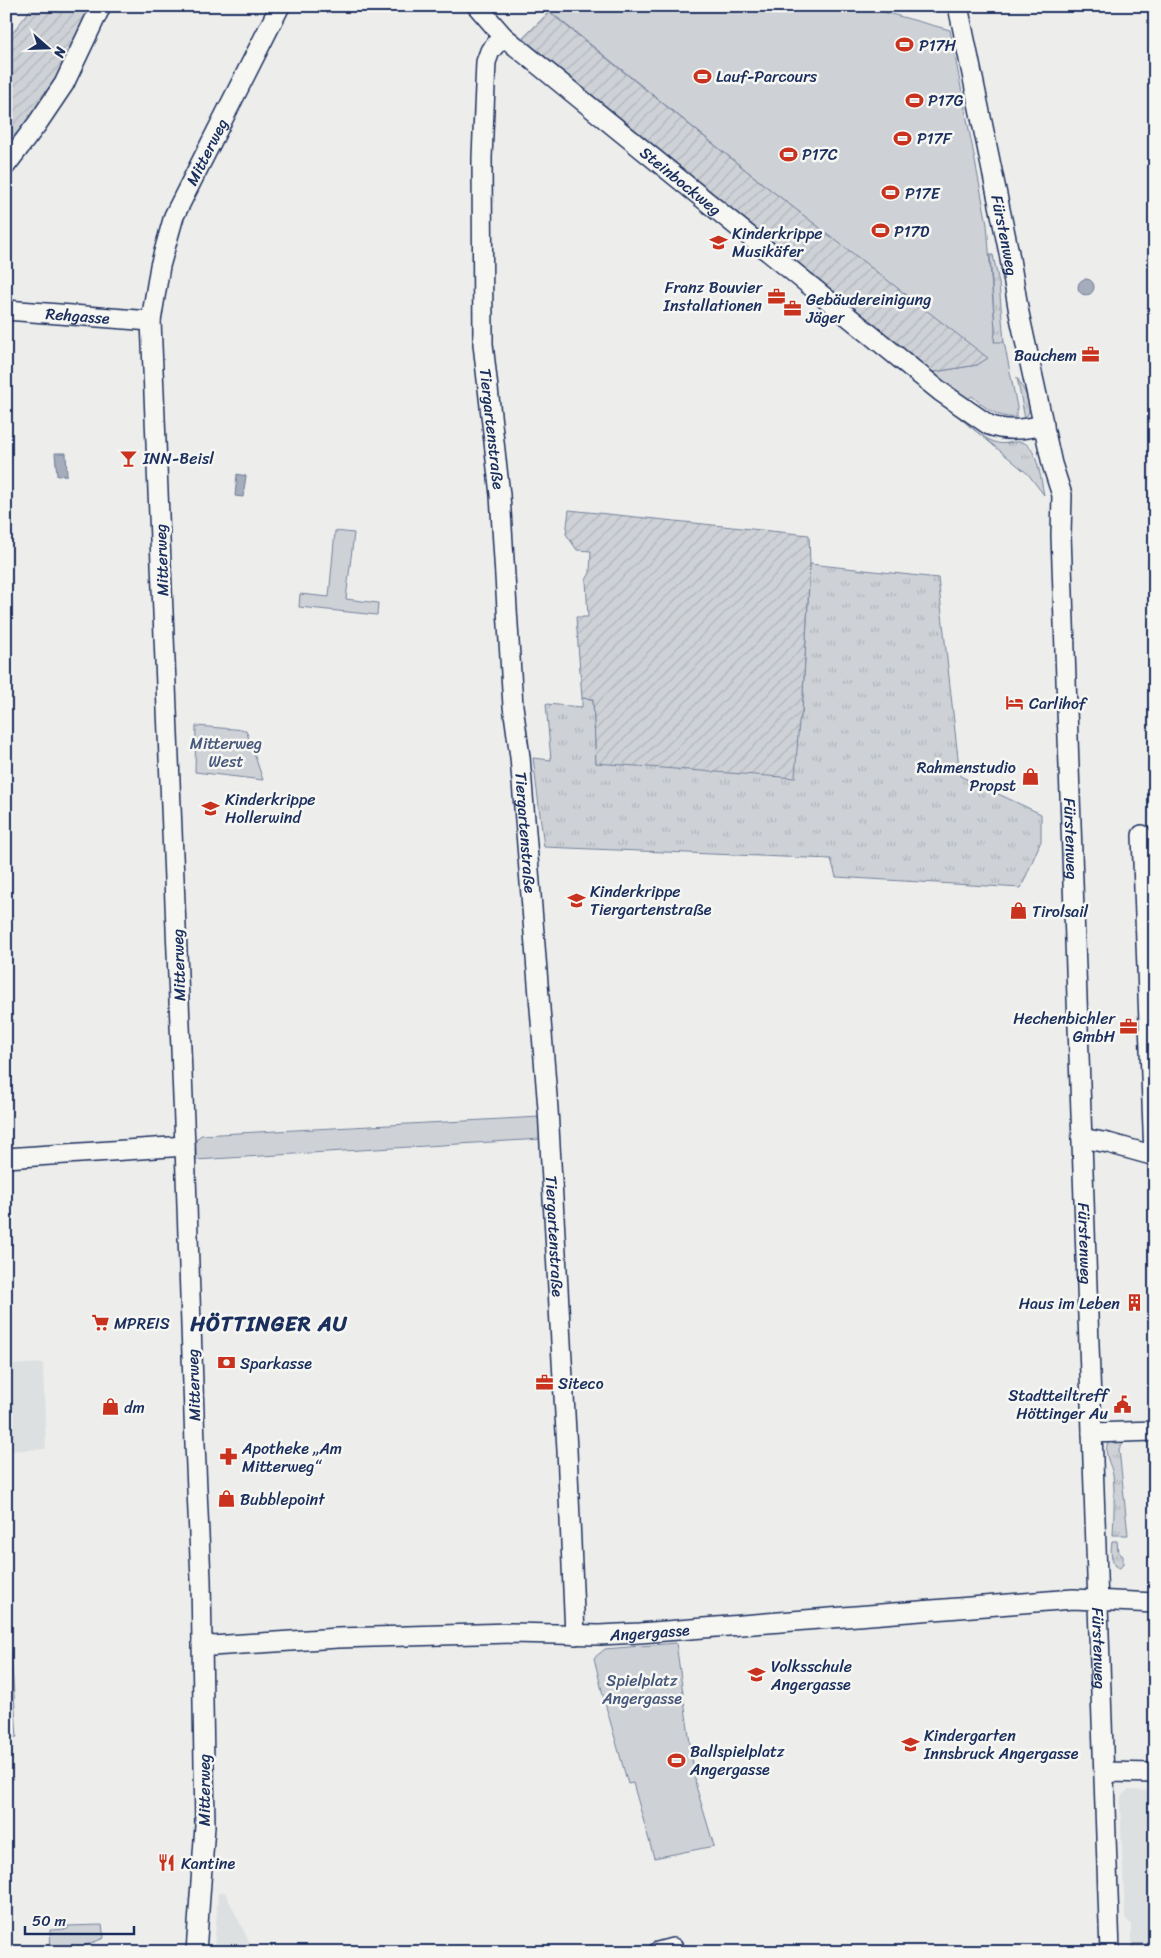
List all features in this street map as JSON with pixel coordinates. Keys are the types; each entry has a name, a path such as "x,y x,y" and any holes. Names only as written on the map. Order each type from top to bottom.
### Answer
{"street":[{"path":"6,164 37,124 64,84 101,6"},
{"name":"Mitterweg","path":"196,1952 205,1826 202,1580 151,321 160,266 174,216 280,6"},
{"name":"Steinbockweg","path":"477,6 503,36 941,392 996,428 1003,430 1044,425"},
{"name":"Fürstenweg","path":"958,6 1010,256 1019,313 1052,464 1052,496 1061,535 1110,1952"},
{"name":"Tiergartenstraße","path":"503,36 490,52 486,62 482,158 483,344 500,495 513,706 520,757 548,1110 567,1450 575,1635"},
{"name":"Rehgasse","path":"6,310 151,321"},
{"path":"1082,1138 1154,1156 1142,835"},
{"path":"6,1158 185,1146"},
{"path":"1092,1433 1155,1431"},
{"name":"Angergasse","path":"202,1642 212,1646 367,1637 511,1633 575,1635 640,1633 1044,1601 1098,1599 1155,1603"},
{"path":"1105,1772 1155,1773"}],"shaded area":[{"path":"43,1363 46,1449 6,1451 6,1365"},
{"path":"1128,1790 1155,1791 1155,1952 1131,1952 1131,1925 1125,1918 1120,1802 1122,1795"},
{"path":"225,1892 254,1952 214,1952 218,1893"}],"green space":[{"path":"33,6 96,6 44,105 6,153 6,42"},
{"path":"543,6 862,6 950,30 987,224 995,329 994,342 1004,342 1017,407 1016,417 997,414 972,396 968,399 928,373 977,365 987,358 763,184"},
{"path":"549,12 763,184 988,358 977,365 928,373 520,41"},
{"path":"990,255 993,255 999,283 1004,342 992,370 965,367 977,365 994,342 995,329"},
{"path":"1017,377 1029,403 1028,414 1025,419"},
{"path":"955,413 979,433 969,426"},
{"path":"979,433 998,443 1020,442 1026,444 1037,463 1044,495 1028,474"},
{"path":"569,510 809,535 810,564 802,713 799,721 795,778 596,763 593,699 582,698 576,617 588,617 586,580 590,573 591,551 577,550 566,534"},
{"path":"335,531 354,533 346,599 378,603 377,615 299,607 300,594 329,597"},
{"path":"810,564 938,578 960,776 1041,814 1041,841 1021,888 836,877 831,859 544,847 533,758 551,760 546,704 582,707 582,698 593,699 596,763 799,721 802,713"},
{"name":"Mitterweg West","path":"196,726 246,730 263,780 195,772"},
{"path":"540,1117 541,1139 196,1160 196,1140 201,1135"},
{"path":"1120,1440 1123,1443 1119,1449 1128,1535 1113,1535 1114,1483 1106,1449 1109,1441"},
{"path":"1112,1541 1117,1541 1118,1552 1123,1556 1123,1564 1120,1568 1115,1566 1112,1560"},
{"name":"Spielplatz Angergasse","path":"676,1643 696,1786 714,1846 654,1858 633,1783 628,1784 594,1658 605,1649"},
{"path":"11,1653 17,1737 6,1738 6,1654"},
{"path":"102,1925 104,1938 69,1952 51,1952 50,1930 68,1929 68,1926"},
{"path":"1133,1944 1154,1944 1154,1952 1131,1952"}],"water":[{"path":"1086,279 1092,281 1094,287 1092,293 1086,295 1080,293 1078,287 1080,281"},
{"path":"55,453 66,453 67,475 57,476"},
{"path":"237,474 246,476 243,497 235,496"}],"place":[{"name":"P17H","path":"905,45"},
{"name":"Lauf-Parcours","path":"702,76"},
{"name":"P17G","path":"914,100"},
{"name":"P17F","path":"903,138"},
{"name":"P17C","path":"788,154"},
{"name":"P17E","path":"891,193"},
{"name":"P17D","path":"880,231"},
{"name":"Kinderkrippe Musikäfer","path":"718,242"},
{"name":"Franz Bouvier Installationen","path":"776,296"},
{"name":"Gebäudereinigung Jäger","path":"792,308"},
{"name":"Bauchem","path":"1091,355"},
{"name":"INN-Beisl","path":"129,458"},
{"name":"Carlihof","path":"1015,703"},
{"name":"Rahmenstudio Propst","path":"1030,776"},
{"name":"Kinderkrippe Hollerwind","path":"211,808"},
{"name":"Kinderkrippe Tiergartenstraße","path":"576,900"},
{"name":"Tirolsail","path":"1018,911"},
{"name":"Hechenbichler GmbH","path":"1129,1027"},
{"name":"Haus im Leben","path":"1134,1303"},
{"name":"MPREIS","path":"100,1323"},
{"name":"Sparkasse","path":"226,1363"},
{"name":"Siteco","path":"544,1383"},
{"name":"Stadtteiltreff Höttinger Au","path":"1122,1404"},
{"name":"dm","path":"110,1407"},
{"name":"Apotheke „Am Mitterweg“","path":"228,1457"},
{"name":"Bubblepoint","path":"226,1499"},
{"name":"Volksschule Angergasse","path":"757,1675"},
{"name":"Kindergarten Innsbruck Angergasse","path":"910,1744"},
{"name":"Ballspielplatz Angergasse","path":"676,1760"},
{"name":"Kantine","path":"167,1863"}],"district":[{"name":"HÖTTINGER AU","path":"269,1324"}]}
